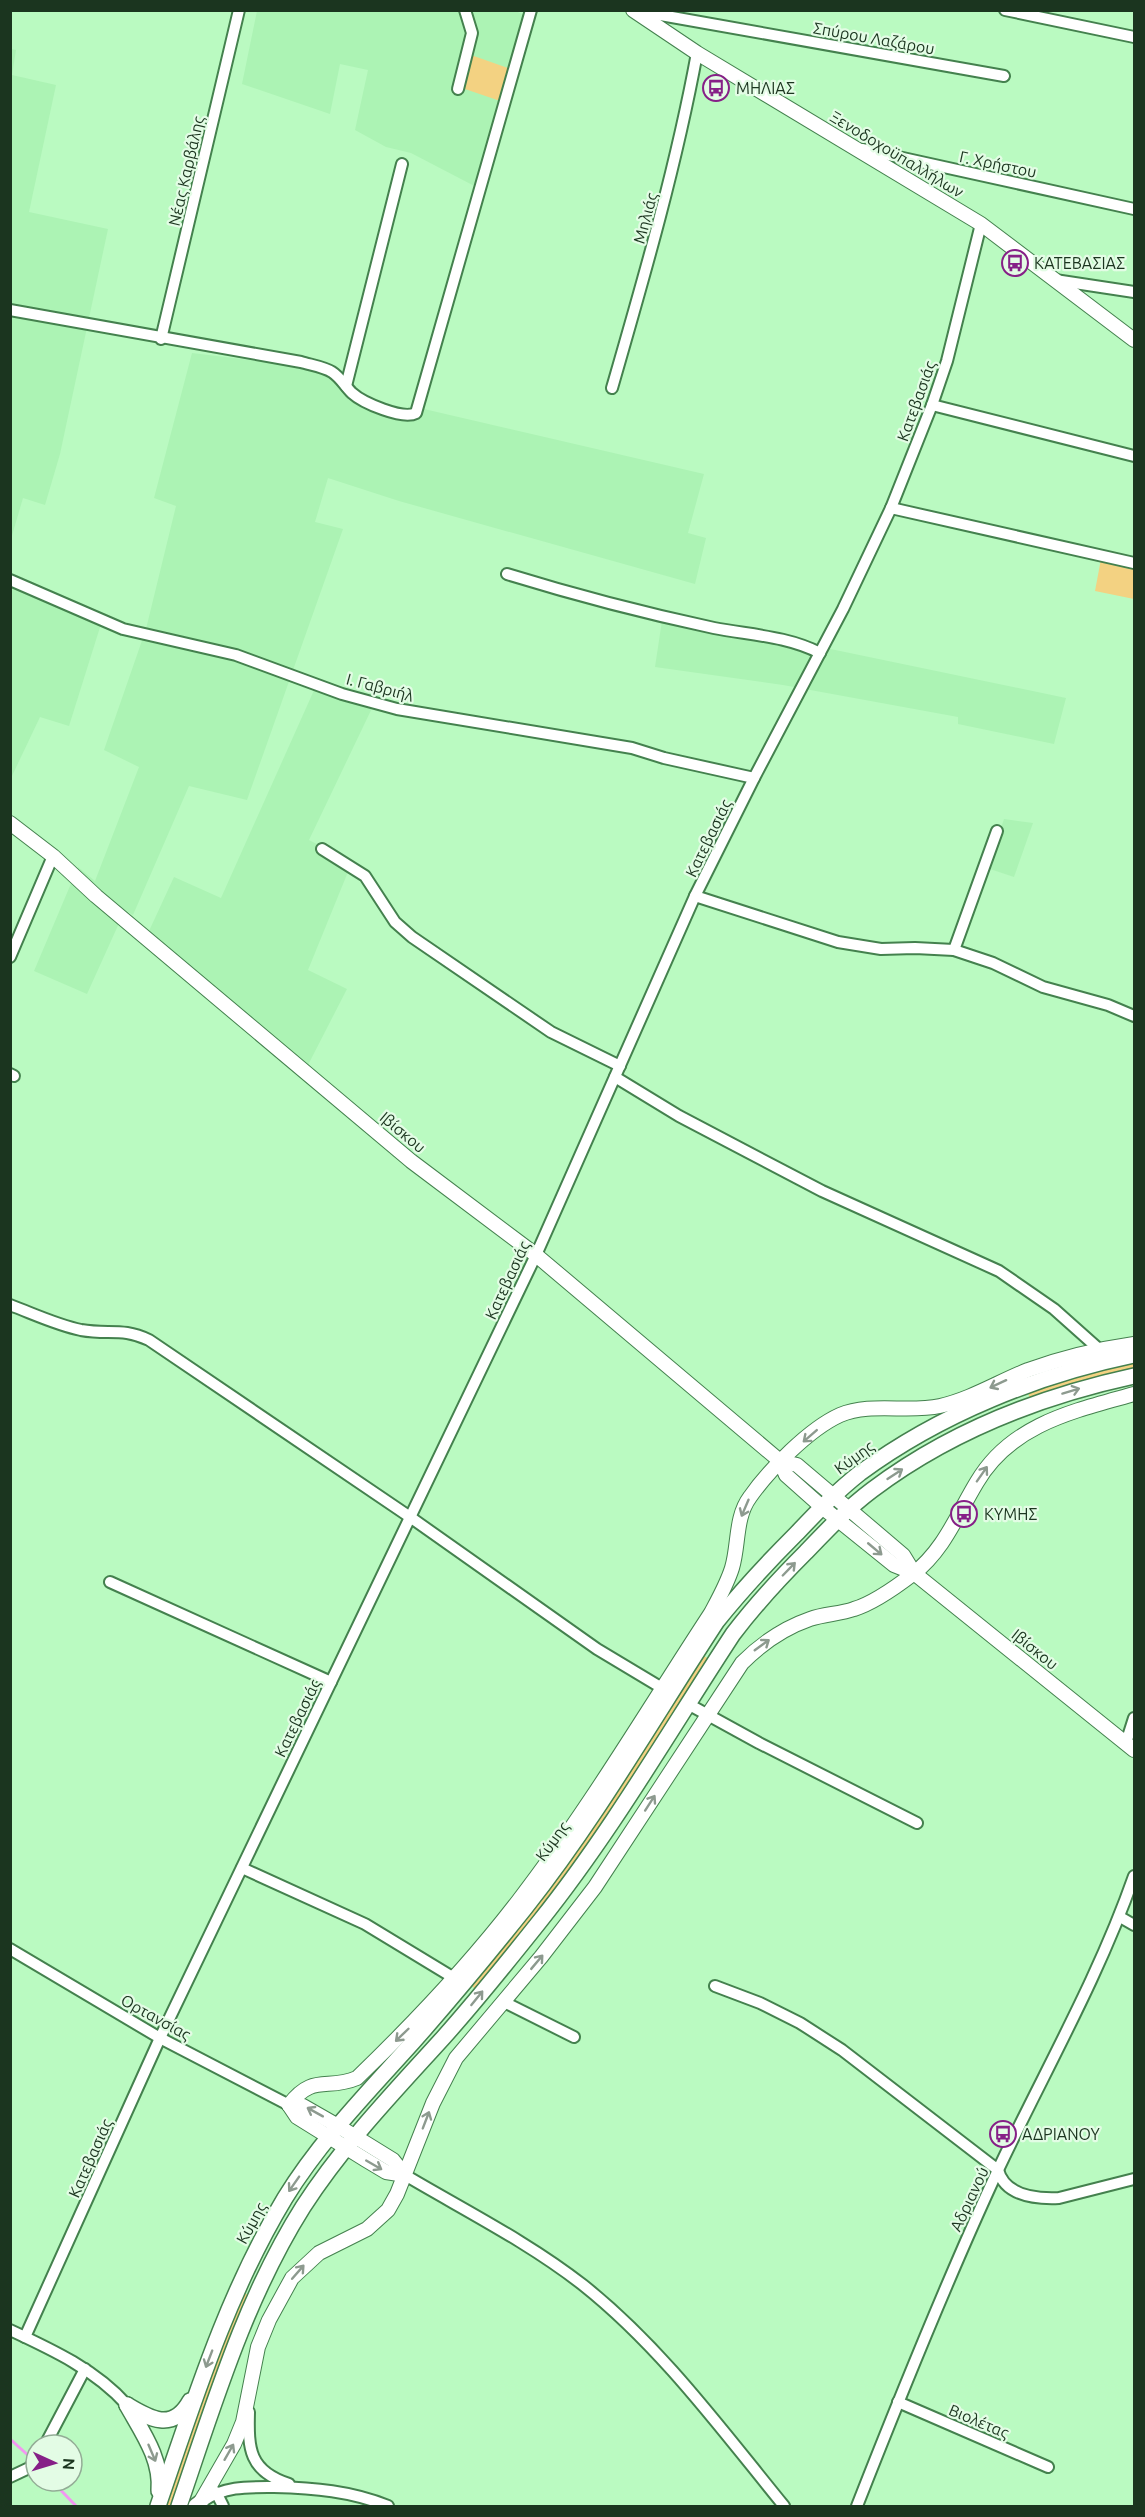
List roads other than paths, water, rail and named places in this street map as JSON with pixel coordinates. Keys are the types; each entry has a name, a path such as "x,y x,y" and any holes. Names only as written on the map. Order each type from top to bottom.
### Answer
{"main road":[{"name":"Κύμης","path":"158,2506 200,2383 234,2296 259,2244 287,2196 334,2132 440,2012 527,1905 613,1785 717,1621 756,1575 833,1495 888,1454 959,1415 1065,1372 1134,1355"},
{"path":"179,2506 219,2389 254,2299 303,2208 351,2142 454,2026 541,1920 592,1851 733,1634 750,1612 843,1514 902,1470 969,1432 1072,1391 1134,1376"},
{"path":"127,2405 153,2419 172,2418 185,2410 200,2383"},
{"path":"127,2405 157,2464 160,2479 158,2506"}],"street":[{"name":"Νέας Καρβάλης","path":"161,339 239,10"},
{"path":"458,89 472,33 465,10"},
{"path":"10,310 161,339 301,362 333,373 367,402 410,416 419,409 531,10"},
{"path":"1005,10 1134,37"},
{"name":"Ξενοδοχοϋπαλλήλων","path":"634,11 697,53 981,224 1134,340"},
{"name":"Σπύρου Λαζάρου","path":"634,11 1004,76"},
{"name":"Μηλιάς","path":"612,388 682,136 697,53"},
{"name":"Γ. Χρήστου","path":"855,148 1134,209"},
{"path":"346,386 402,164"},
{"name":"Κατεβασιάς","path":"25,2337 160,2038 536,1255 696,896 891,508 947,361 981,224"},
{"path":"1054,280 1134,292"},
{"path":"932,405 1134,456"},
{"path":"891,508 1134,563"},
{"path":"507,573 619,606 714,628 794,642 820,653"},
{"name":"Ι. Γαβριήλ","path":"10,580 112,626 236,655 342,694 397,709 632,748 664,758 754,778"},
{"name":"Ιβίσκου","path":"10,822 411,1161 536,1255 780,1461 786,1475 822,1507 843,1514 903,1555 914,1574 1130,1747"},
{"path":"954,950 998,831"},
{"path":"322,849 365,876 395,922 412,937 551,1032 617,1072 679,1116 822,1191 999,1271 1054,1309 1100,1350"},
{"path":"10,957 53,856"},
{"path":"696,896 838,942 881,949 954,950 993,963 1043,987 1108,1005 1134,1016"},
{"path":"10,1305 69,1327 99,1332 120,1330 149,1340 411,1517 597,1649 662,1688"},
{"path":"784,2506 672,2369 583,2285 548,2260 405,2175 386,2172 351,2142 334,2132 297,2117 289,2105 297,2095 311,2085 347,2082 357,2078 433,2004 519,1901 614,1764 711,1613 724,1590 732,1567 740,1521 748,1500 780,1461 823,1425 842,1414 861,1410 909,1410 939,1406 972,1396 1029,1370 1100,1350 1134,1344"},
{"path":"198,2505 234,2444 243,2422 258,2347 292,2278 319,2253 356,2235 379,2219 394,2200 433,2103 450,2068 477,2031 504,2002 595,1887 706,1714 742,1663 769,1640 808,1620 861,1606 914,1574 949,1534 970,1493 988,1466 1011,1443 1032,1428 1064,1414 1134,1394"},
{"name":"Ιβίσκου","path":"780,1461 797,1465 833,1495 843,1514"},
{"path":"110,1582 331,1682"},
{"path":"688,1704 917,1823"},
{"path":"1130,1747 1134,1718"},
{"path":"242,1868 366,1924 454,1978"},
{"name":"Αδριανού","path":"857,2506 952,2271 1120,1917 1134,1876"},
{"path":"1120,1917 1134,1925"},
{"name":"Ορτανσίας","path":"10,1949 160,2038 289,2105"},
{"path":"715,1986 760,2003 808,2028 842,2050 998,2170 1000,2179 1013,2191 1047,2198 1134,2179"},
{"path":"504,2002 574,2037"},
{"path":"10,2330 85,2369 111,2386 127,2405"},
{"path":"51,2433 85,2369"},
{"path":"250,2391 249,2447 253,2458 269,2475 298,2486"},
{"name":"Βιολέτας","path":"898,2402 1048,2467"},
{"path":"10,2477 24,2471"},
{"path":"198,2505 216,2492 239,2487 298,2486 358,2496 388,2506"},
{"path":"216,2492 223,2506"}],"waterway":[{"path":"10,2439 24,2452"},
{"path":"64,2493 76,2506"}],"place":[{"name":"ΜΗΛΙΑΣ","path":"716,88"},
{"name":"ΚΑΤΕΒΑΣΙΑΣ","path":"1015,263"},
{"name":"ΚΥΜΗΣ","path":"964,1514"},
{"name":"ΑΔΡΙΑΝΟΥ","path":"1003,2134"}]}
